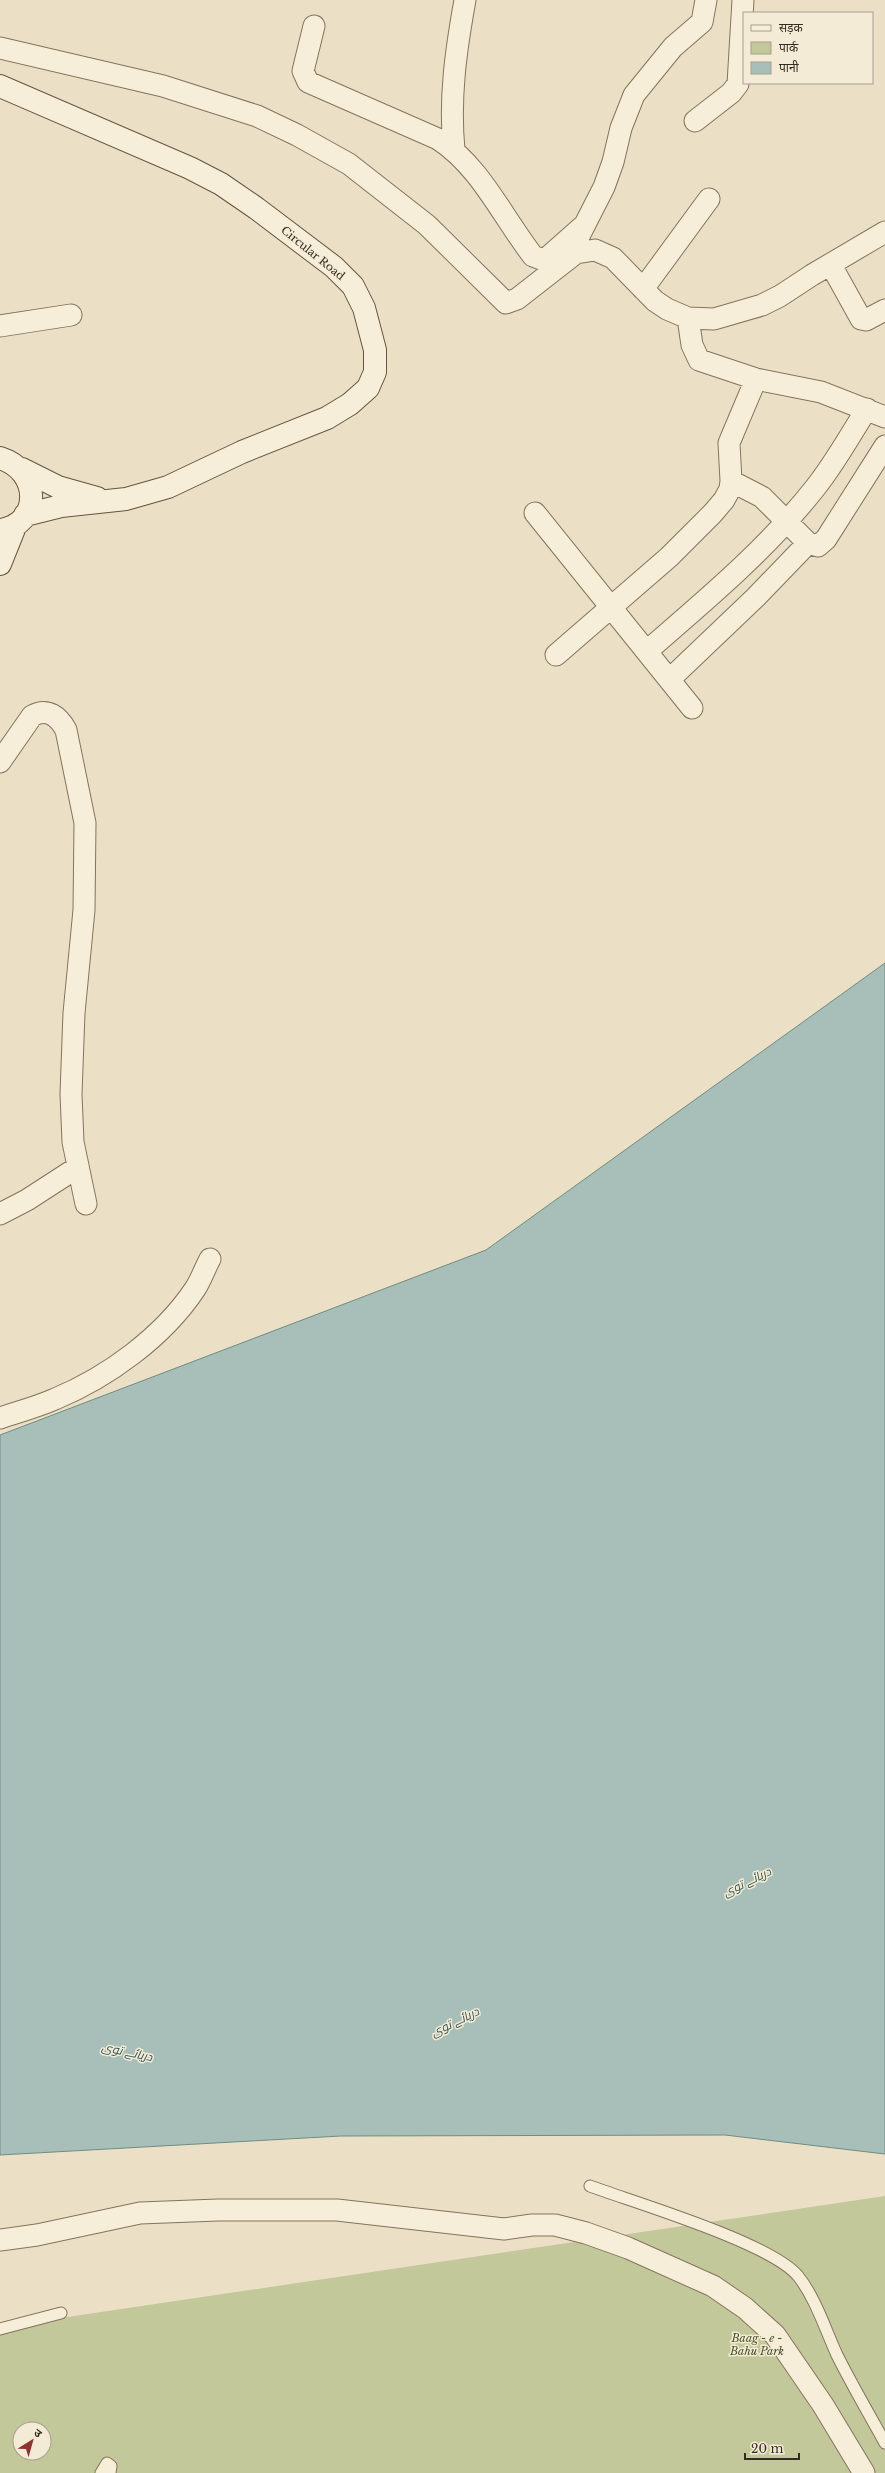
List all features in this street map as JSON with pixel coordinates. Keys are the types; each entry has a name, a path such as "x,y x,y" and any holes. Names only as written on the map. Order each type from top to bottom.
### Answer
{"main road":[{"name":"Circular Road","path":"0,86 184,165 221,184 334,267 352,286 370,326 375,350 375,372 368,388 350,404 308,427 242,452 168,487 126,498 102,500"},
{"path":"0,458 12,462 22,469 58,487 102,500"},
{"path":"0,564 14,523 30,503 31,490 29,480 22,469"},
{"path":"14,523 102,500"}],"street":[{"path":"454,150 451,97 456,52 465,0"},
{"path":"574,255 576,242 604,186 613,162 621,128 634,95 673,47 702,22 706,0"},
{"path":"695,121 731,93 738,84 743,0"},
{"path":"314,26 303,71 308,82 438,139 454,150 484,186 533,256 541,259 548,258 583,226"},
{"path":"0,48 163,86 257,116 297,135 349,164 422,220 506,304 517,300 574,255 595,250 608,254 643,289 667,309 688,318 714,319 762,305 885,232"},
{"path":"643,289 709,200"},
{"path":"831,265 861,319 866,320 885,310"},
{"path":"0,326 70,315"},
{"path":"647,651 725,583 787,522 876,413 821,392 756,379 699,360 692,345 688,318"},
{"path":"556,655 669,557 714,514 730,489 732,481 729,443 756,379"},
{"path":"732,481 762,497 808,543 818,546 826,540 885,446"},
{"path":"535,513 612,606 692,708"},
{"path":"670,679 756,597 808,543"},
{"path":"0,762 32,716 38,712 47,712 61,722 66,730 85,823 84,910 81,963 74,1013 71,1094 73,1142 86,1204"},
{"path":"0,1214 27,1200 78,1167"},
{"path":"0,1418 55,1399 86,1384 125,1359 178,1311 196,1288 210,1259"},
{"path":"0,2240 37,2235 140,2213 218,2210 337,2210 504,2230 532,2225 555,2225 586,2233 628,2248 713,2286 745,2308 775,2335 823,2405 864,2473"}],"lane":[{"path":"590,2186 713,2230 777,2259 788,2266 805,2286 840,2360 885,2443"},
{"path":"0,2329 61,2313"},
{"path":"101,2473 107,2463 111,2466 110,2473"}],"green space":[{"name":"Baag - e - Bahu Park","path":"885,2196 885,2473 0,2473 0,2327"}],"water":[{"name":"دریائے توی","path":"885,963 885,2154 725,2135 341,2136 0,2155 0,1435 486,1250"}]}
